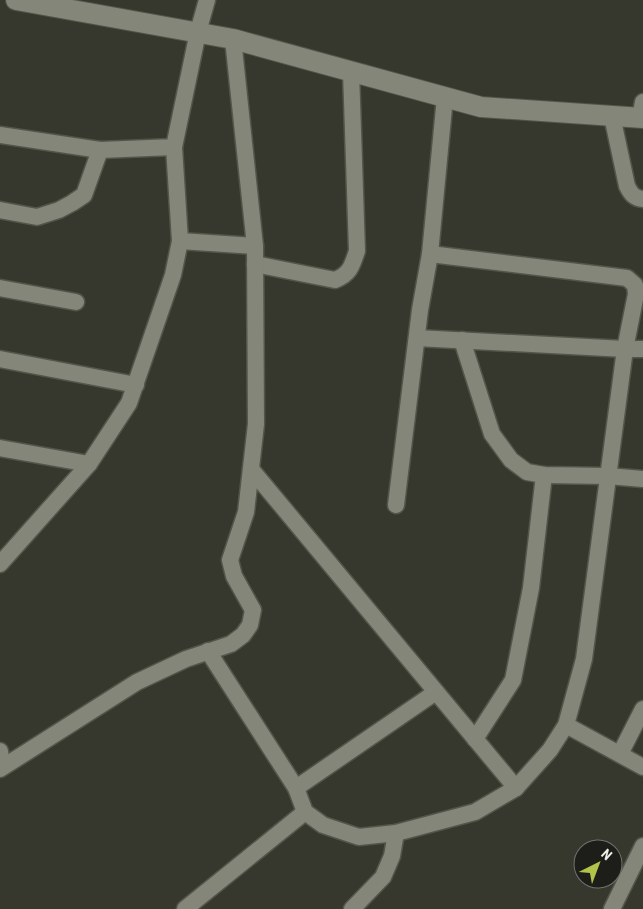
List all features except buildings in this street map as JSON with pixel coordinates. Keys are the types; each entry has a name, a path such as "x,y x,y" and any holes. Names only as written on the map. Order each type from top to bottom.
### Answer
{"street":[{"path":"16,0 233,39 481,107 612,116 642,113"},
{"path":"0,564 89,464 129,403 136,385 173,275 180,241 174,147 198,32 208,0"},
{"path":"1,762 137,682 186,659 231,644 243,635 250,625 253,610 234,576 230,560 246,512 256,424 255,246 233,39"},
{"path":"255,264 335,280 345,276 353,264 357,251 351,71"},
{"path":"396,505 417,338 430,254 445,97"},
{"path":"612,116 627,186 631,194 636,198 643,199"},
{"path":"0,134 100,150 174,147"},
{"path":"0,210 37,217 59,210 72,203 84,195 100,150"},
{"path":"180,241 255,246"},
{"path":"208,652 296,788 305,812 323,825 359,837 396,833 475,812 516,788 550,750 566,725 584,659 625,349 636,294 635,286 627,278 430,254"},
{"path":"0,288 76,302"},
{"path":"417,338 643,349"},
{"path":"462,340 492,434 511,460 527,472 544,475 608,476 643,479"},
{"path":"0,359 136,385"},
{"path":"0,448 89,464"},
{"path":"251,469 516,788"},
{"path":"475,739 513,680 531,588 544,475"},
{"path":"296,788 436,692"},
{"path":"620,754 643,709"},
{"path":"566,725 643,767"},
{"path":"185,909 305,812"},
{"path":"352,909 383,877 392,856 396,833"},
{"path":"612,909 643,846"}]}
